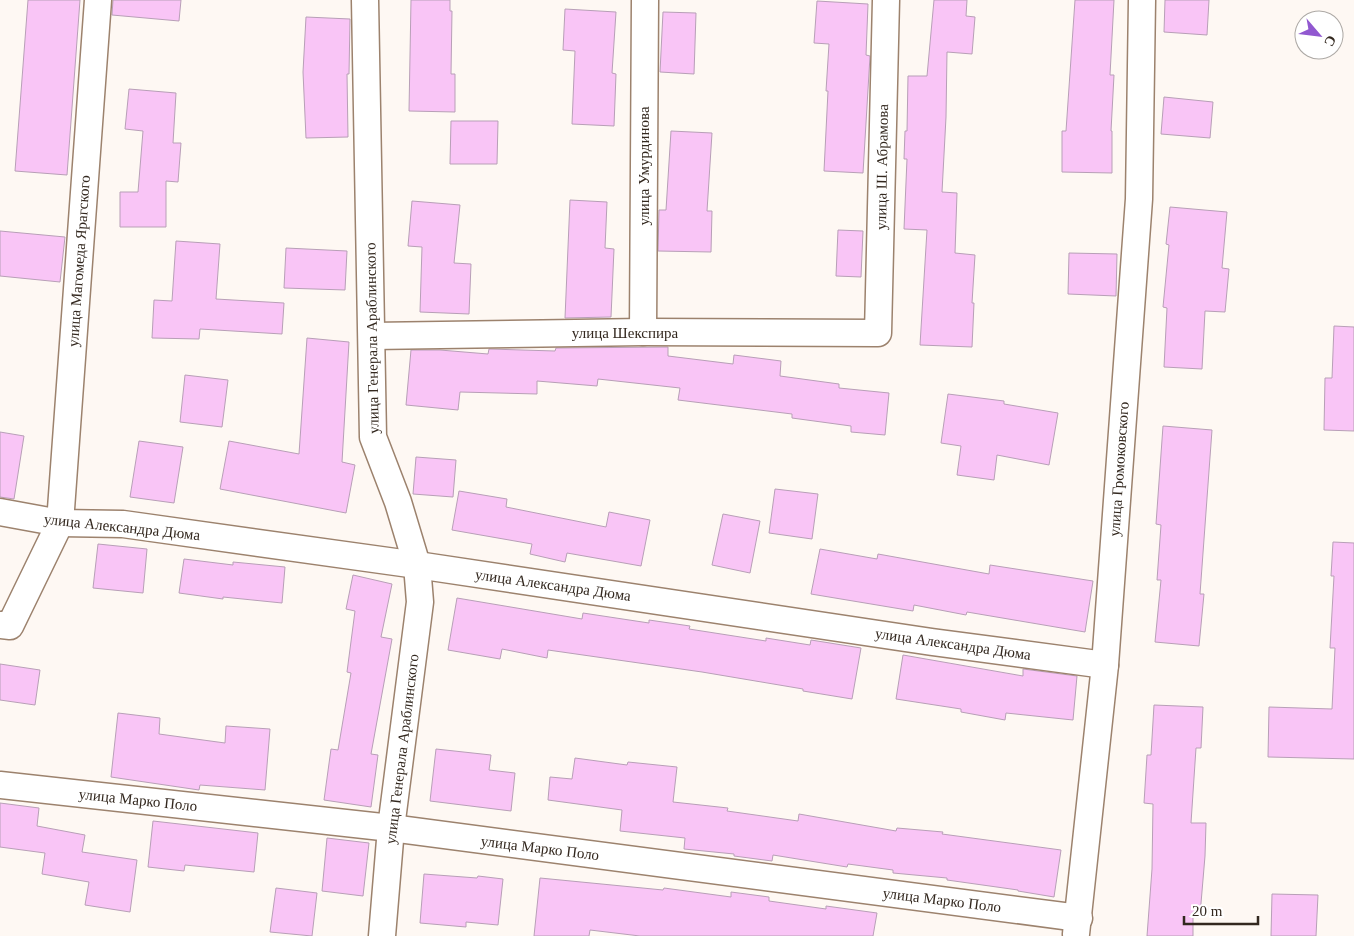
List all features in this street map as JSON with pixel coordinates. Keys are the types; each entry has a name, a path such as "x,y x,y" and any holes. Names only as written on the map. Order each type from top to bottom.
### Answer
{"street":[{"name":"улица Магомеда Ярагского","path":"60,523 98,0"},
{"name":"улица Генерала Араблинского","path":"365,0 373,438 398,502 417,565 420,602 391,828 382,936"},
{"name":"улица Умурдинова","path":"643,332 645,0"},
{"name":"улица Ш. Абрамова","path":"878,334 886,0"},
{"name":"улица Громоковского","path":"1077,927 1105,665 1139,198 1142,0"},
{"name":"улица Шекспира","path":"372,336 643,332 878,334"},
{"name":"улица Александра Дюма","path":"0,512 60,523 123,524 417,565 932,642 1105,665"},
{"path":"0,625 10,626 60,523"},
{"name":"улица Марко Поло","path":"0,785 391,828 1077,927"}],"building":[{"path":"28,0 80,0 67,175 15,171"},
{"path":"113,0 181,0 179,21 112,15"},
{"path":"411,0 450,0 450,11 452,11 451,74 455,74 455,112 409,111"},
{"path":"934,0 967,0 966,16 975,17 972,54 947,52 942,192 957,193 955,253 975,255 972,347 920,345 927,230 904,229 907,159 904,159 905,131 907,131 908,76 927,76"},
{"path":"1075,0 1114,0 1110,75 1114,75 1111,131 1112,173 1062,172 1062,131 1066,131"},
{"path":"1165,0 1209,0 1207,35 1164,32"},
{"path":"817,1 868,4 866,55 870,56 863,173 824,171 829,44 814,43"},
{"path":"565,9 616,12 612,73 616,74 614,126 572,124 575,51 563,50"},
{"path":"663,12 696,13 694,74 660,72"},
{"path":"306,17 350,19 349,74 347,74 348,137 306,138 303,72"},
{"path":"129,89 176,93 173,143 181,143 178,182 166,181 166,227 120,227 120,192 138,192 143,131 125,129"},
{"path":"1164,97 1213,102 1210,138 1161,134"},
{"path":"451,121 498,121 497,164 450,164"},
{"path":"671,131 712,133 707,211 712,211 711,252 658,251 659,210 666,210"},
{"path":"570,200 607,202 605,248 614,249 611,317 565,318"},
{"path":"412,201 460,205 454,263 471,264 469,314 420,312 422,247 408,246"},
{"path":"1170,207 1227,212 1222,268 1229,269 1225,312 1205,311 1202,369 1164,367 1167,308 1163,307 1169,245 1166,244"},
{"path":"838,230 863,231 861,277 836,276"},
{"path":"0,231 65,237 60,282 0,276"},
{"path":"176,241 220,244 216,299 284,303 282,334 200,329 199,339 152,338 154,300 172,301"},
{"path":"286,248 347,251 345,290 284,288"},
{"path":"1069,253 1117,254 1116,296 1068,294"},
{"path":"1334,326 1354,327 1354,431 1324,430 1325,378 1332,378"},
{"path":"307,338 349,342 342,462 355,465 346,513 220,489 229,441 299,454"},
{"path":"668,347 668,356 733,364 734,355 781,361 780,376 839,384 839,388 889,393 885,435 851,432 851,426 792,418 792,414 678,400 680,388 598,379 597,386 537,381 537,394 460,392 458,410 406,405 411,350 440,350 488,354 489,349 555,351 556,348"},
{"path":"185,375 228,380 222,427 180,422"},
{"path":"948,394 1004,401 1004,404 1058,413 1049,465 997,455 994,480 957,475 961,446 941,443"},
{"path":"1163,426 1212,430 1200,594 1204,594 1199,646 1155,642 1161,580 1157,580 1161,525 1156,524"},
{"path":"0,432 24,436 14,499 0,497"},
{"path":"139,441 183,447 174,503 130,497"},
{"path":"416,457 456,460 453,497 413,494"},
{"path":"775,489 818,494 812,539 769,533"},
{"path":"459,491 507,499 506,507 606,527 609,512 650,520 641,566 567,553 565,562 530,554 532,544 452,530"},
{"path":"723,514 760,521 750,573 712,565"},
{"path":"1333,542 1354,543 1354,759 1268,757 1269,707 1332,709 1335,648 1330,648 1334,576 1331,576"},
{"path":"98,544 147,549 143,593 93,588"},
{"path":"820,549 877,559 878,554 989,574 990,565 1093,581 1085,632 967,612 966,615 914,605 913,611 811,594"},
{"path":"184,559 233,565 233,562 285,567 282,603 223,597 223,599 179,593"},
{"path":"353,575 392,584 381,637 392,639 371,754 378,755 371,807 324,800 331,749 338,750 351,673 347,672 355,611 346,609"},
{"path":"457,598 582,619 583,613 649,623 649,620 690,626 689,629 766,641 766,638 810,645 811,640 861,648 852,699 702,672 548,650 547,658 502,649 500,659 448,650"},
{"path":"903,655 1023,676 1023,669 1077,676 1073,720 1006,713 1005,720 961,712 961,709 896,699"},
{"path":"0,664 40,670 35,705 0,700"},
{"path":"1154,705 1203,707 1201,748 1196,748 1191,823 1206,823 1205,856 1200,915 1193,914 1193,936 1147,936 1152,869 1153,804 1144,803 1147,755 1151,755"},
{"path":"118,713 160,718 159,734 225,743 226,726 270,729 265,790 200,785 199,790 111,777"},
{"path":"436,749 491,755 489,770 515,773 511,811 430,801"},
{"path":"575,758 627,765 628,762 677,767 673,802 728,808 727,811 798,821 799,814 896,831 897,828 943,832 942,834 1061,850 1054,897 947,880 947,878 893,873 893,870 848,864 847,867 773,855 772,861 734,856 734,854 684,849 685,838 620,831 622,810 548,800 550,777 572,779"},
{"path":"0,803 39,808 37,826 85,835 82,852 137,860 130,912 85,905 89,882 42,874 45,853 0,847"},
{"path":"153,821 258,833 254,872 185,865 184,871 148,867"},
{"path":"327,838 369,843 363,896 322,891"},
{"path":"424,874 503,879 498,925 466,922 466,927 420,923"},
{"path":"540,878 663,890 664,888 731,897 731,892 769,897 769,901 826,909 826,906 877,913 873,936 640,936 590,930 589,936 534,936"},
{"path":"276,888 317,893 312,936 270,932"},
{"path":"1272,894 1318,895 1316,936 1271,936"}]}
